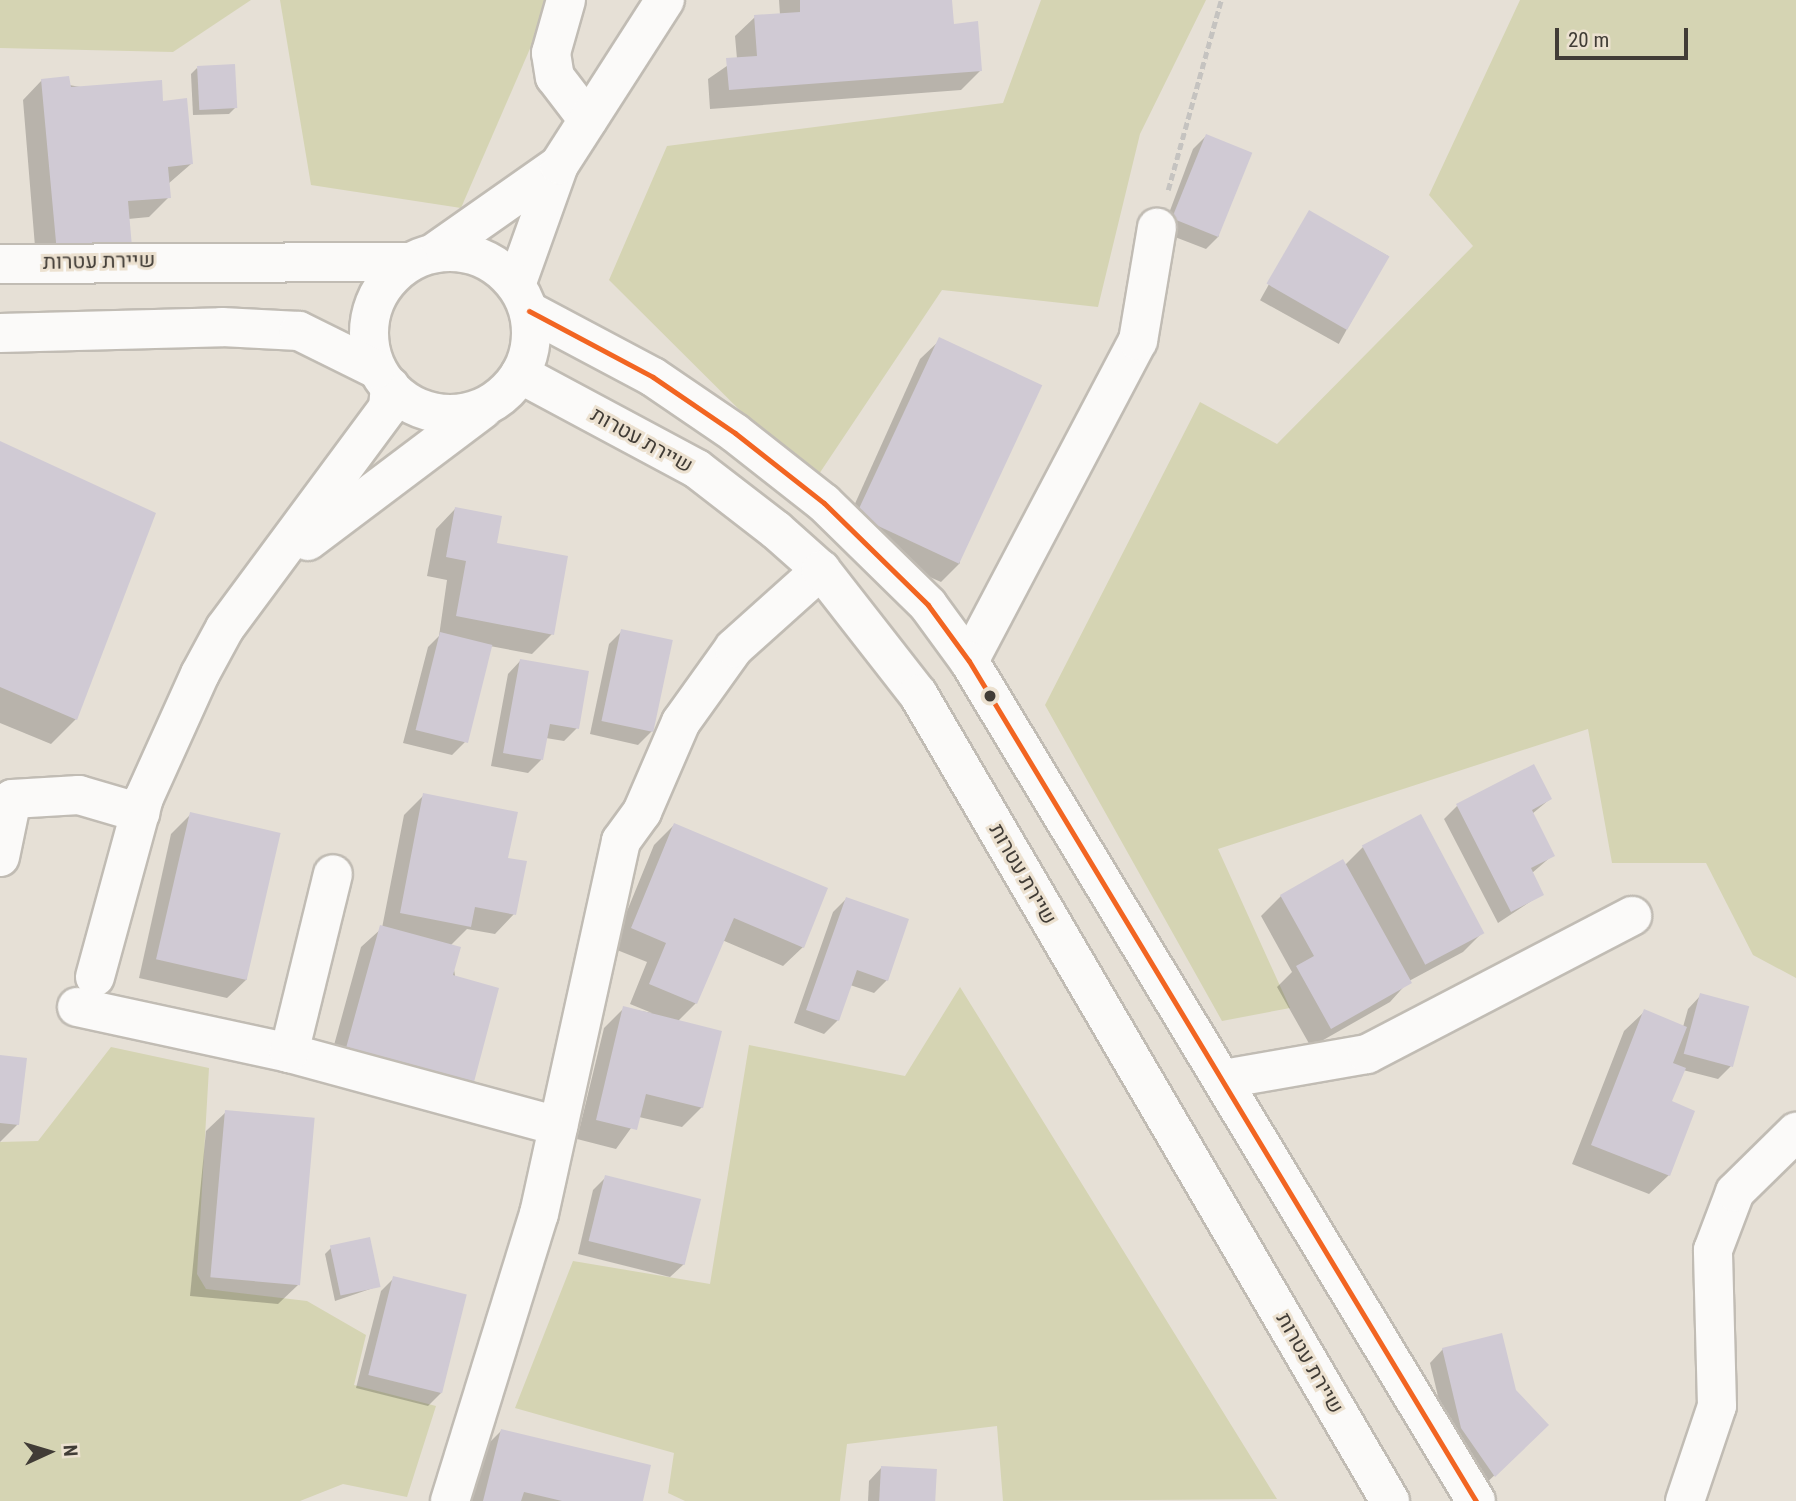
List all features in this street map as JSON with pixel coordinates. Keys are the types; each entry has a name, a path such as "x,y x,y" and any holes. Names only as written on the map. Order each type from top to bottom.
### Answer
{"street":[{"path":"566,0 551,53 555,77 588,120"},
{"path":"265,574 483,409 520,374 533,336 523,298 559,165 666,0"},
{"path":"558,1126 289,1053 86,992 140,813 200,674 265,574 388,408 383,377 369,328 376,300 422,257 559,165"},
{"path":"969,661 1139,341 1157,228"},
{"path":"422,257 463,251 496,265 523,298 653,377 824,503 928,605 969,661 1224,1079 1476,1501"},
{"name":"שיירת עטרות","path":"0,264 422,257"},
{"path":"0,333 222,327 299,331 383,377 431,412 483,409"},
{"name":"שיירת עטרות","path":"520,374 697,469 821,570 918,694 1390,1501"},
{"path":"450,1501 539,1214 621,841 642,812 681,722 734,648 821,570"},
{"path":"0,857 12,799 79,795 140,813"},
{"path":"289,1053 332,874"},
{"path":"1224,1079 1367,1054 1632,916"},
{"path":"1685,1501 1717,1406 1713,1250 1735,1192 1796,1132"}],"path":[{"path":"1157,228 1222,0"}],"green space":[{"path":"0,0 251,0 173,52 0,48"},
{"path":"280,0 551,0 461,208 311,185"},
{"path":"1041,0 1206,0 1140,134 1098,307 942,290 813,483 609,280 667,146 1003,103"},
{"path":"1520,0 1796,0 1796,978 1753,955 1706,863 1612,863 1588,729 1218,849 1290,1008 1222,1021 1045,705 1200,402 1277,444 1473,246 1429,195"},
{"path":"960,987 1277,1499 1003,1501 997,1426 847,1444 840,1501 685,1501 668,1493 674,1453 515,1408 573,1261 710,1284 749,1045 905,1076"},
{"path":"111,1047 209,1068 197,1274 206,1289 307,1301 366,1335 354,1385 436,1406 407,1497 343,1484 300,1501 0,1501 0,1142 38,1141"}],"building":[{"path":"800,0 952,0 954,24 978,21 982,71 729,90 726,58 757,56 754,15 800,12"},
{"path":"235,64 237,108 199,110 197,66"},
{"path":"69,76 71,87 162,80 163,101 187,98 193,164 168,167 171,198 128,201 132,247 57,253 41,79"},
{"path":"1206,134 1252,153 1218,237 1172,218"},
{"path":"1309,210 1390,256 1347,330 1266,284"},
{"path":"939,337 1042,385 959,564 856,516"},
{"path":"0,441 156,513 77,720 0,687"},
{"path":"455,507 502,516 497,543 568,556 554,635 456,616 466,561 446,557"},
{"path":"621,629 673,640 653,732 601,721"},
{"path":"440,632 492,645 468,743 416,730"},
{"path":"520,659 589,671 579,729 550,724 543,760 503,753"},
{"path":"1534,764 1552,799 1532,810 1555,856 1531,868 1544,895 1511,912 1456,804"},
{"path":"423,793 518,812 508,858 527,861 516,915 475,907 471,927 400,913"},
{"path":"190,812 281,833 247,980 156,959"},
{"path":"1421,814 1484,933 1425,965 1362,845"},
{"path":"674,823 828,888 804,948 734,918 697,1004 649,984 666,943 631,928"},
{"path":"1343,859 1412,983 1331,1029 1296,966 1314,956 1280,895"},
{"path":"846,897 909,919 888,981 857,970 839,1021 806,1010"},
{"path":"380,925 461,947 453,975 499,988 474,1082 346,1048"},
{"path":"1700,993 1749,1006 1733,1067 1684,1054"},
{"path":"623,1006 722,1031 703,1108 646,1094 637,1130 596,1120"},
{"path":"1644,1009 1687,1027 1673,1063 1686,1068 1672,1101 1695,1111 1670,1176 1591,1145"},
{"path":"0,1055 27,1058 19,1125 0,1123"},
{"path":"225,1110 315,1118 300,1285 210,1277"},
{"path":"605,1175 701,1199 685,1265 589,1241"},
{"path":"370,1237 381,1287 340,1295 330,1246"},
{"path":"393,1276 467,1294 442,1393 368,1375"},
{"path":"1502,1333 1516,1390 1549,1425 1495,1477 1461,1428 1442,1348"},
{"path":"501,1429 651,1465 643,1501 562,1501 524,1492 521,1501 483,1501"},
{"path":"881,1466 937,1469 935,1501 879,1501"}],"transit line":[{"path":"529,311 653,377 735,433 824,503 928,605 969,661 1476,1501"}]}
